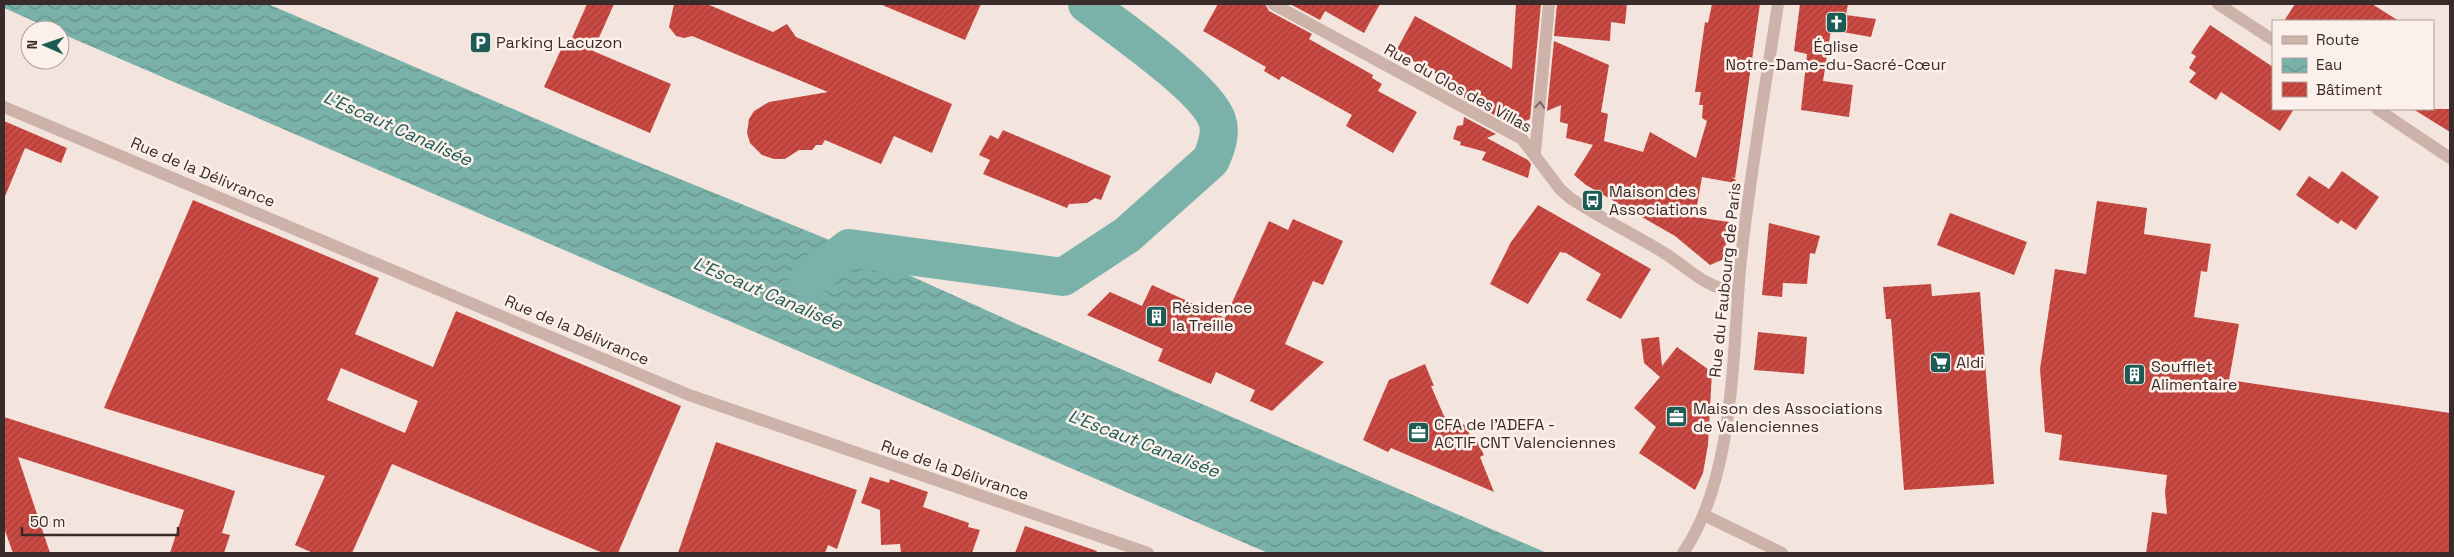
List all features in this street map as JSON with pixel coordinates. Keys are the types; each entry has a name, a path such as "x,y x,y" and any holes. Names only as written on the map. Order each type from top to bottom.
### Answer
{"street":[{"name":"Rue du Clos des Villas","path":"1273,4 1517,136 1535,153 1560,189 1570,198 1661,251 1703,282 1738,293"},
{"path":"1535,153 1549,4"},
{"name":"Rue du Faubourg de Paris","path":"1684,551 1704,515 1719,462 1724,433 1746,219 1778,4"},
{"path":"2218,4 2233,8 2272,39"},
{"name":"Rue de la Délivrance","path":"4,107 689,395 1148,553"},
{"path":"2379,110 2450,158"},
{"path":"1704,515 1782,553"}],"water":[{"name":"L'Escaut Canalisée","path":"4,4 268,4 611,151 849,248 1019,325 1547,553 1268,553 70,37 70,20 31,20 4,8"}],"building":[{"path":"587,4 614,4 593,51 671,84 650,133 544,87 563,45 568,47"},
{"path":"674,4 707,4 773,32 787,24 796,37 952,104 932,153 894,136 881,164 825,140 822,145 816,145 812,150 799,150 785,159 774,159 762,155 750,143 747,133 749,119 754,111 769,102 828,92 692,36 684,38 676,36 669,27"},
{"path":"880,4 981,4 965,40"},
{"path":"1218,4 1265,4 1269,11 1312,34 1309,39 1373,75 1372,78 1382,84 1378,91 1417,112 1393,153 1346,126 1352,115 1282,76 1279,80 1264,71 1266,67 1203,31"},
{"path":"1290,4 1380,4 1364,33 1325,11 1320,20"},
{"path":"1516,4 1541,4 1530,119 1514,126 1464,98 1464,90 1396,51 1415,16 1512,69"},
{"path":"1557,4 1627,4 1625,24 1611,22 1610,41 1554,36"},
{"path":"1712,4 1760,4 1735,178 1731,177 1736,180 1735,183 1702,177 1695,217 1729,222 1724,259 1710,265 1675,236 1586,185 1574,175 1593,145 1566,138 1568,124 1560,122 1561,105 1547,111 1554,41 1609,65 1601,112 1608,114 1604,141 1643,152 1650,132 1696,158 1707,121 1702,118 1703,105 1699,105 1701,92 1695,92 1705,22 1708,23"},
{"path":"1800,4 1848,4 1846,15 1876,19 1871,37 1831,30 1823,81 1853,85 1849,117 1801,110 1807,54 1794,51"},
{"path":"2295,4 2372,4 2397,20 2285,20"},
{"path":"2210,25 2272,66 2272,110 2293,110 2280,131 2221,92 2216,100 2189,82 2196,73 2189,68 2196,56 2191,53"},
{"path":"2450,109 2450,132 2415,110"},
{"path":"1464,117 1496,134 1487,138 1528,160 1531,164 1528,178 1482,160 1486,152 1460,145 1461,142 1453,139 1457,126 1463,125"},
{"path":"4,121 67,148 61,163 25,148 4,199"},
{"path":"1003,130 1111,176 1101,200 1095,198 1087,203 1069,204 1067,208 983,174 990,160 979,155 990,135 998,139"},
{"path":"2342,171 2379,197 2356,230 2341,220 2338,224 2296,195 2309,176 2329,189"},
{"path":"193,200 379,278 355,334 433,367 456,311 681,406 618,553 603,553 392,464 352,553 313,553 295,545 325,476 104,408","holes":["341,368 418,401 405,433 327,400"]},
{"name":"Soufflet Alimentaire","path":"2097,201 2147,208 2144,234 2211,244 2207,272 2201,271 2194,317 2239,324 2229,380 2450,413 2450,553 2146,553 2152,512 2167,514 2165,492 2167,475 2059,460 2062,435 2045,432 2040,369 2055,269 2086,274"},
{"path":"1538,205 1651,269 1621,319 1586,300 1601,274 1566,253 1560,252 1528,304 1490,284 1511,242"},
{"path":"1950,213 2027,242 2014,275 1937,245"},
{"name":"Résidence la Treille","path":"1293,219 1343,241 1323,285 1313,281 1285,344 1324,362 1272,411 1250,401 1255,390 1216,372 1211,384 1158,361 1163,349 1087,315 1110,292 1142,306 1152,285 1225,318 1269,221 1288,230"},
{"path":"1769,223 1820,236 1815,254 1810,253 1807,284 1783,283 1782,297 1762,295"},
{"name":"Aldi","path":"1931,284 1932,296 1980,292 1994,484 1904,490 1891,319 1886,319 1883,287"},
{"path":"1758,332 1807,337 1804,374 1754,370"},
{"name":"Maison des Associations de Valenciennes","path":"1659,337 1662,366 1677,347 1712,372 1708,445 1703,473 1695,490 1639,453 1656,427 1634,408 1660,377 1644,363 1641,339"},
{"name":"CFA de l'ADEFA - ACTIF CNT Valenciennes","path":"1425,364 1434,386 1431,386 1444,416 1467,426 1472,443 1477,441 1484,455 1480,457 1494,492 1391,448 1388,452 1363,440 1389,380"},
{"path":"4,417 235,491 222,533 230,535 224,553 170,553 184,510 18,457 50,553 13,553 4,528"},
{"path":"716,442 857,490 837,549 828,545 825,553 678,553"},
{"path":"870,477 889,483 890,479 928,492 923,507 969,523 968,527 980,530 972,553 901,553 900,544 881,545 880,510 861,503"},
{"path":"1025,526 1097,551 1096,553 1015,553"}],"waterway":[{"path":"808,280 849,248 1063,277 1127,235 1211,160 1219,130 1217,120 1209,107 1179,75 1087,4"}],"place":[{"name":"Église Notre-Dame-du-Sacré-Cœur","path":"1836,22"},
{"name":"Parking Lacuzon","path":"480,42"},
{"name":"Maison des Associations","path":"1593,200"},
{"name":"Résidence la Treille","path":"1156,316"},
{"name":"Aldi","path":"1940,362"},
{"name":"Soufflet Alimentaire","path":"2135,375"},
{"name":"Maison des Associations de Valenciennes","path":"1677,417"},
{"name":"CFA de l'ADEFA - ACTIF CNT Valenciennes","path":"1418,433"}]}
